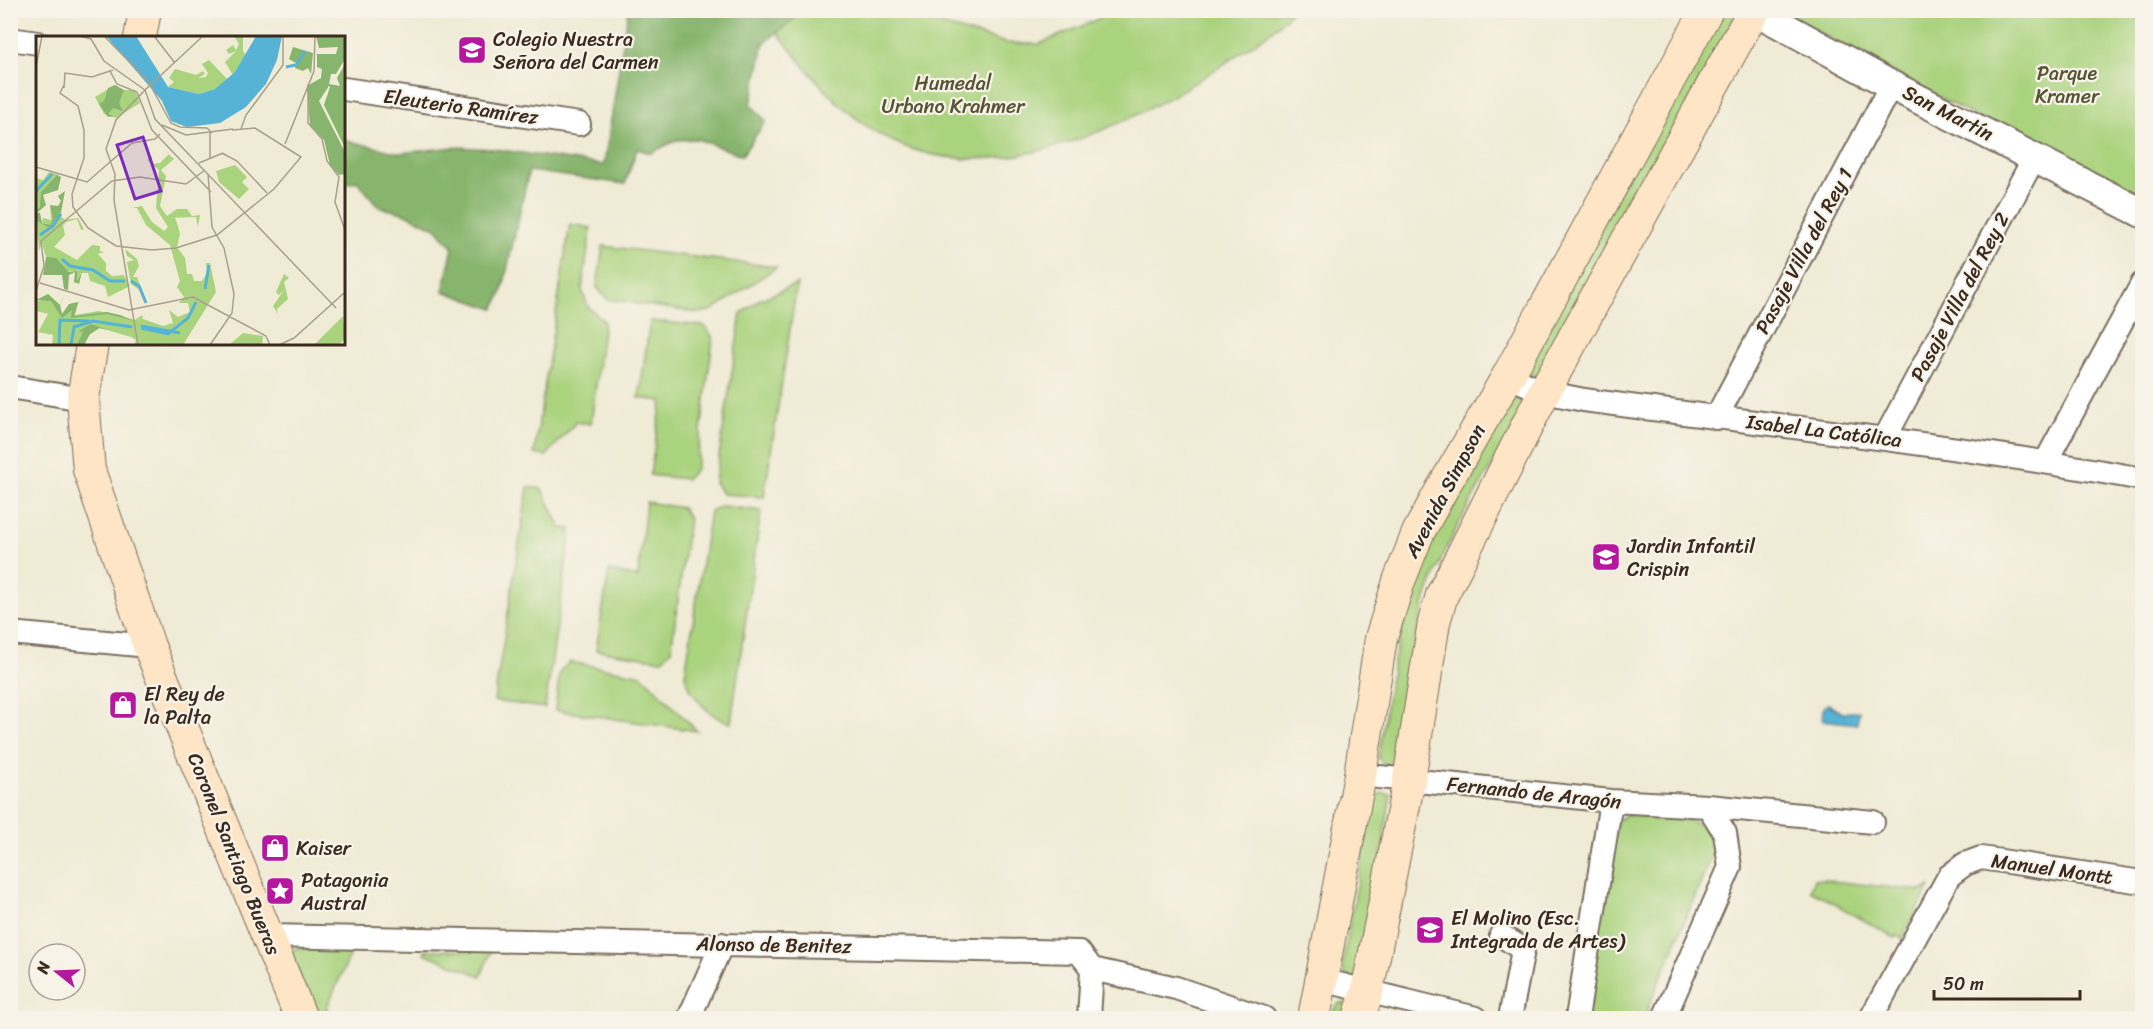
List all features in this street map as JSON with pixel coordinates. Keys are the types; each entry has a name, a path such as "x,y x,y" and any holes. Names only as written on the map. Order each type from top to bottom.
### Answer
{"main road":[{"path":"140,36 145,10"},
{"name":"Avenida Simpson","path":"1314,1018 1360,775 1381,638 1399,580 1418,533 1508,376 1707,10"},
{"path":"1363,1005 1409,780 1426,664 1442,595 1544,392 1754,10"},
{"name":"Coronel Santiago Bueras","path":"92,345 83,399 89,470 149,646 301,1018"}],"street":[{"name":"San Martín","path":"1754,10 1891,85 2035,156 2142,213"},
{"path":"10,39 36,43"},
{"name":"Pasaje Villa del Rey 1","path":"1716,418 1891,85"},
{"name":"Eleuterio Ramírez","path":"345,89 579,124"},
{"name":"Pasaje Villa del Rey 2","path":"1885,438 2035,156"},
{"path":"2046,461 2142,284"},
{"name":"Isabel La Católica","path":"1508,376 1544,392 1584,400 1885,438 2046,461 2142,479"},
{"path":"10,387 83,399"},
{"path":"10,633 149,646"},
{"name":"Fernando de Aragón","path":"1360,775 1611,801 1708,806 1873,822"},
{"path":"1576,1018 1611,801"},
{"path":"1665,1018 1730,867 1725,833 1708,806"},
{"name":"Manuel Montt","path":"1871,1018 1949,876 1965,864 1982,858 2142,882"},
{"path":"1501,934 1523,950 1510,1018"},
{"name":"Alonso de Benitez","path":"268,936 1079,951 1092,969 1176,988 1264,1018"},
{"path":"689,1018 722,944"},
{"path":"1089,1018 1092,969"},
{"path":"1322,980 1363,1005 1476,1018"}],"green space":[{"path":"1738,10 1542,375 1528,375 1522,368 1717,11"},
{"path":"628,11 798,11 793,20 764,43 751,105 766,121 742,155 697,139 677,140 651,153 637,149 625,184 529,171 502,292 494,309 443,291 453,248 436,228 403,213 379,207 357,181 345,184 345,140 400,153 454,147 494,149 604,165"},
{"name":"Humedal Urbano Krahmer","path":"761,11 890,11 1007,43 1039,44 1094,21 1109,11 1292,11 1251,46 1152,107 1069,142 1026,154 984,159 941,156 901,145 859,121 840,105 806,69"},
{"name":"Parque Kramer","path":"1779,11 2142,11 2142,206"},
{"path":"570,224 591,228 582,290 588,307 604,321 591,424 576,422 546,456 534,454"},
{"path":"603,246 777,267 711,311 698,313 607,299 597,287"},
{"path":"797,284 764,497 722,494 715,482 741,314 759,300"},
{"path":"650,321 705,326 713,338 696,470 686,479 650,475 662,401 639,398"},
{"path":"1513,397 1524,401 1526,407 1457,527 1434,576 1415,641 1402,760 1396,766 1385,766 1378,758 1392,669 1409,601 1428,543"},
{"path":"528,487 542,489 561,528 571,529 545,708 494,701"},
{"path":"646,502 682,508 689,519 671,651 661,660 596,650 609,571 638,577"},
{"path":"722,506 761,511 731,723 716,717 702,705 691,690 685,675 710,511"},
{"path":"570,662 642,675 697,731 555,710 560,671"},
{"path":"1381,793 1391,794 1362,980 1345,976 1342,967 1373,799"},
{"path":"1625,815 1689,820 1704,827 1716,846 1644,1018 1582,1018 1617,821"},
{"path":"1814,879 1921,891 1930,887 1902,938 1896,935 1895,938 1810,890"},
{"path":"294,948 353,949 326,1009 344,1018 316,1018 292,955"},
{"path":"425,950 491,951 481,976 424,953"},
{"path":"1341,1002 1350,1005 1349,1018 1331,1018 1335,1007"}],"water":[{"path":"1828,704 1842,713 1859,711 1857,724 1822,720 1823,709"}],"place":[{"name":"Colegio Nuestra Señora del Carmen","path":"472,50"},
{"name":"Jardin Infantil Crispin","path":"1606,557"},
{"name":"El Rey de la Palta","path":"123,705"},
{"name":"Kaiser","path":"275,848"},
{"name":"Patagonia Austral","path":"280,891"},
{"name":"El Molino (Esc. Integrada de Artes)","path":"1430,930"}]}
